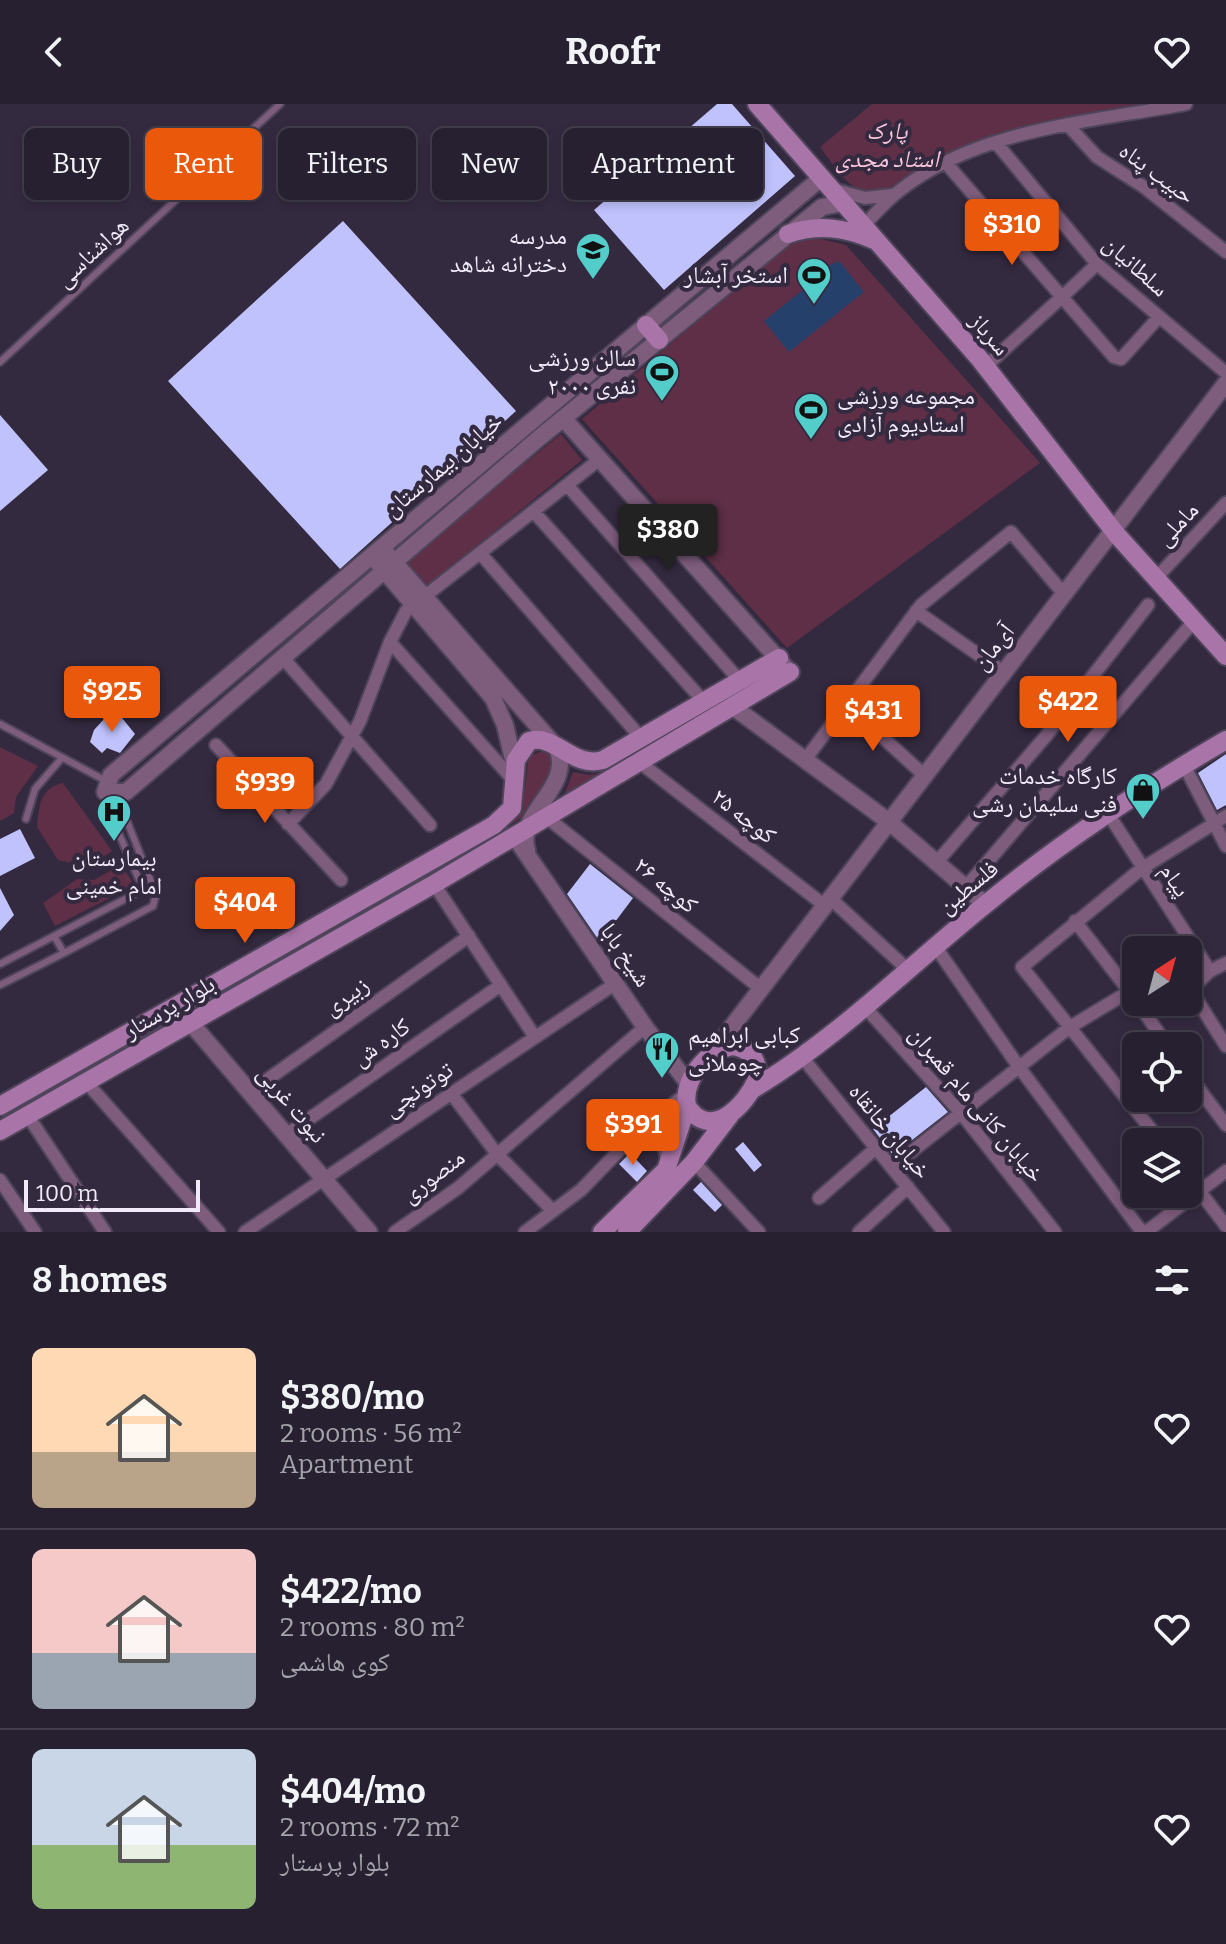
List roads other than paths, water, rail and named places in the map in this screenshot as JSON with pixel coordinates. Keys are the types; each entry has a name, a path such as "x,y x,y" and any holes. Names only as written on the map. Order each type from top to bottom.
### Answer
{"main road":[{"name":"سرباز","path":"757,104 986,366 1114,528"},
{"path":"788,234 815,227 832,228 881,243"},
{"path":"646,325 659,340"},
{"path":"1114,528 1226,650"},
{"path":"1114,528 1226,656"},
{"path":"727,699 741,682 784,665"},
{"path":"0,1106 494,825 512,808 518,753 529,741 544,740 579,761 592,763 705,703 727,699 784,665"},
{"name":"بلوار پرستار","path":"0,1131 434,884 638,761 727,699"},
{"name":"فلسطین","path":"753,1089 802,1057 985,904 1107,812 1226,740"},
{"name":"نبوت غربی","path":"178,1007 190,1022"},
{"path":"602,1232 666,1170 687,1095 711,1054 732,1046 750,1052 758,1070 753,1089 694,1162 627,1232"},
{"path":"687,1095 692,1115 710,1122 730,1115"}],"street":[{"path":"863,226 899,191 946,163 997,144 1067,124 1186,104"},
{"name":"حبیب پناه","path":"1067,124 1097,157 1144,187 1226,252"},
{"name":"سلطانیان","path":"997,144 1097,264 1226,373"},
{"path":"946,163 1117,359 1121,359 1159,317"},
{"path":"825,184 873,198 899,191"},
{"name":"خیابان بیمارستان","path":"106,787 111,775 162,731 646,325 825,184"},
{"path":"106,787 126,792 563,418 822,207 843,203"},
{"path":"986,366 1097,264"},
{"name":"آی‌مان","path":"711,1054 1114,528 1223,393"},
{"path":"563,418 784,665"},
{"path":"288,824 326,784 351,737 399,622 419,600 600,459"},
{"path":"567,485 741,682"},
{"name":"ماملی","path":"1159,575 1226,503"},
{"path":"534,512 705,703"},
{"path":"805,760 916,611 1011,532 1064,594"},
{"path":"377,552 557,748 561,764 557,778 528,826 524,839 527,850"},
{"path":"480,553 642,739"},
{"path":"419,600 493,698 505,725 515,776"},
{"path":"937,862 1046,736 1148,605"},
{"path":"916,611 1003,672"},
{"path":"966,887 1194,621"},
{"path":"390,642 515,776"},
{"path":"283,658 430,825"},
{"path":"727,699 888,821 985,904"},
{"path":"846,704 924,775"},
{"path":"505,725 512,730 522,730 528,723 528,714"},
{"path":"162,731 176,749"},
{"path":"216,745 341,880"},
{"name":"کوچه ۲۵","path":"638,761 827,902 907,969"},
{"path":"1184,765 1226,846"},
{"name":"پیام","path":"1107,812 1141,869 1210,971"},
{"name":"کوچه ۲۶","path":"545,816 760,988"},
{"path":"1150,1128 1022,967 1141,869 1226,816"},
{"path":"499,843 514,841 527,850"},
{"name":"شیخ بابا","path":"527,850 687,1095"},
{"path":"434,884 535,1037"},
{"path":"1075,921 1122,979"},
{"name":"زبیری","path":"250,1092 469,936"},
{"path":"935,946 1019,1067 1144,1232 1176,1208"},
{"path":"1202,979 1210,971 1226,963"},
{"name":"توتونچی","path":"245,1232 616,983"},
{"name":"کاره ش","path":"286,1135 501,985"},
{"name":"خیابان کانی مام قمبران","path":"864,1006 961,1113 1055,1232"},
{"path":"892,1167 1070,1027 1122,1007"},
{"path":"1202,1010 1226,1046"},
{"name":"نبوت غربی","path":"190,1022 369,1232"},
{"name":"منصوری","path":"395,1232 458,1188 645,1027"},
{"name":"خیابان خانقاه","path":"802,1057 944,1232"},
{"path":"87,1083 219,1232"},
{"path":"451,1093 497,1154 551,1209"},
{"path":"1202,1093 1226,1125"},
{"path":"525,1232 594,1178 645,1124 687,1095"},
{"path":"28,1116 105,1232"},
{"path":"645,1124 660,1133 663,1139 666,1170"},
{"path":"819,1198 876,1148"},
{"path":"694,1162 759,1232"},
{"path":"1202,1189 1226,1171"},
{"path":"0,1180 35,1232"},
{"path":"859,1232 908,1187"},
{"path":"1202,1195 1226,1226"}],"lane":[{"name":"هواشناسی","path":"0,362 280,104"},
{"path":"0,724 106,787 105,802 141,884 133,895 0,964"},
{"path":"26,819 35,789 61,759"},
{"path":"0,985 153,906 156,894 119,801 126,792"},
{"path":"54,936 64,953"}],"water":[{"name":"استخر آبشار","path":"839,261 864,292 789,352 764,321 819,277 820,269"}],"place":[{"name":"مدرسه دخترانه شاهد","path":"593,281"},
{"name":"استخر آبشار","path":"814,306"},
{"name":"سالن ورزشی ۲۰۰۰ نفری","path":"662,403"},
{"name":"مجموعه ورزشی استادیوم آزادی","path":"811,441"},
{"name":"کارگاه خدمات فنی سلیمان رشی","path":"1143,821"},
{"name":"بیمارستان امام خمینی","path":"114,843"},
{"name":"کبابی ابراهیم چوملانی","path":"662,1080"}],"park label":[{"name":"پارک استاد مجدی","path":"887,145"}]}
